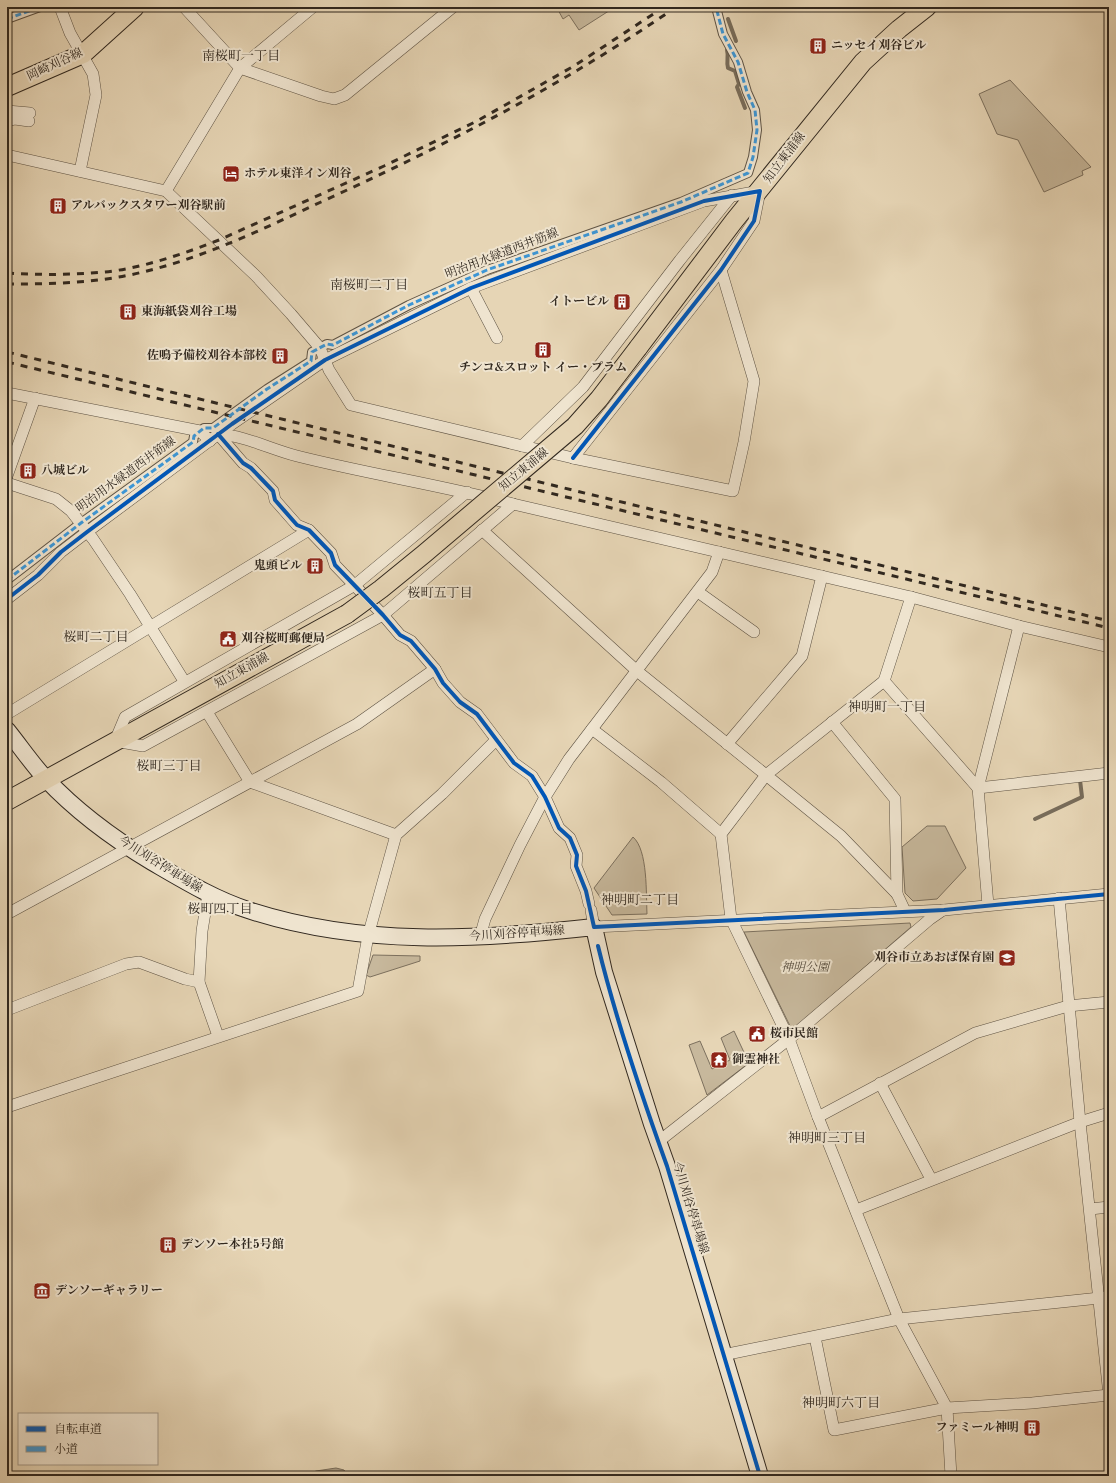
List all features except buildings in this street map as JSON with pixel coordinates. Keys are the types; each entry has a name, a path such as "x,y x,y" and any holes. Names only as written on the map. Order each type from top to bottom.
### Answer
{"main road":[{"name":"岡崎刈谷線","path":"7,87 83,54 135,7"},
{"name":"知立東浦線","path":"7,801 347,614 381,589 575,426 599,399 793,146 863,62 899,29 927,7"},
{"name":"今川刈谷停車場線","path":"7,730 46,779 69,801 130,848 208,894 248,910 289,921 368,936 431,938 480,937 594,927 604,972 667,1166 760,1476"}],"street":[{"path":"7,19 40,7"},
{"path":"60,7 70,33 93,74 96,95 80,171"},
{"path":"184,7 240,68 321,96 334,99 345,95 453,7"},
{"path":"166,191 240,68 313,7"},
{"name":"明治用水緑道西井筋線","path":"320,348 326,344 333,345 409,305 486,270 681,202 748,174 753,157 757,130 755,110 747,92 738,62 723,34 716,7"},
{"path":"7,112 30,117 7,121"},
{"path":"7,153 166,191 256,276 291,314 320,348 329,370 351,405 574,458 733,491 744,442 754,381 721,270"},
{"path":"7,599 38,575 84,527 325,360 472,288 700,203 732,195 760,191 754,220 721,270 574,458"},
{"path":"522,446 583,387 680,260 732,195"},
{"path":"472,288 497,338"},
{"path":"200,431 204,428 213,428 267,389 311,361 312,352 320,348"},
{"path":"7,393 200,431 214,438 243,463 252,468 273,491 275,500 297,525 309,530 331,553 335,565 400,635 411,641 435,669 443,683 460,702 477,714 514,763 532,776 545,797 559,828 570,838 577,855 576,866 586,891 594,927 731,919 944,910 1109,894"},
{"path":"7,476 35,398"},
{"name":"明治用水緑道西井筋線","path":"7,580 84,527 193,442 194,436 200,431"},
{"path":"214,438 234,436 297,456 467,492 912,597 1019,626 1109,647"},
{"path":"7,483 56,499 71,511 84,527 150,626 184,681"},
{"path":"467,492 355,585 184,681 125,717 115,741 143,746 383,615 513,504"},
{"path":"7,714 309,530"},
{"path":"482,530 637,671 841,836 897,894 905,911"},
{"path":"480,937 491,906 545,797 569,759 698,592 712,572 719,552"},
{"path":"727,744 802,656 822,576"},
{"path":"698,592 754,632"},
{"path":"721,834 766,775 884,681 912,597"},
{"path":"988,905 978,788 1019,626"},
{"path":"7,914 357,724 435,669"},
{"path":"884,681 978,788"},
{"path":"207,712 250,782 396,835"},
{"path":"832,722 895,799 897,894"},
{"path":"592,729 661,782 721,834 731,919 788,1039 899,1319 947,1408 951,1476"},
{"path":"7,1107 218,1036 358,991 368,936 396,835 442,794 496,740"},
{"path":"978,788 1109,773"},
{"path":"208,894 202,931 199,982 218,1036"},
{"path":"815,1337 834,1430 947,1408 1032,1403 1109,1395 1104,1298 1090,1209 1080,1122 1059,898"},
{"path":"658,1142 788,1039 930,919 944,910"},
{"path":"7,1010 126,964 139,962 185,979 199,982"},
{"path":"818,1117 974,1034 1068,1006 1109,1002"},
{"path":"880,1083 931,1179"},
{"path":"856,1210 931,1179 1080,1122 1109,1113"},
{"path":"1090,1209 1109,1207"},
{"path":"723,1355 899,1319 1104,1298"}],"green space":[{"path":"615,7 579,30 569,15 563,19 557,8"},
{"path":"1010,80 1091,167 1082,171 1083,175 1044,192 1018,140 997,134 979,94"},
{"path":"927,826 945,826 966,868 937,899 913,901 905,893 902,847"},
{"path":"633,837 638,843 644,862 647,914 612,915 594,888"},
{"name":"神明公園","path":"910,923 911,927 792,1030 744,932"},
{"path":"373,955 420,956 420,961 370,977 366,975"},
{"path":"734,1031 749,1063 707,1095 689,1045 700,1041 712,1069 730,1060 721,1038"}],"shaded area":[{"path":"336,1468 344,1470 348,1476 304,1476 316,1471"}],"waterway":[{"path":"728,19 736,41"},
{"path":"727,50 728,68 735,71 739,84 737,87 745,108"},
{"path":"1035,819 1082,797 1080,780 1083,780"}],"railway":[{"path":"7,273 68,274 119,270 163,260 219,240 384,166 477,121 574,66 664,7"},
{"path":"7,284 41,284 110,279 166,266 234,242 368,180 458,136 547,88 676,7"},
{"path":"7,352 1109,621"},
{"path":"7,362 1109,628"}],"marked path":[{"path":"7,19 40,7"},
{"path":"7,580 81,523 193,442 194,436 204,428 213,428 267,389 311,361 312,352 327,344 333,345 409,305 487,270 681,202 748,173 753,157 757,130 755,110 747,92 738,62 723,34 716,7"}],"cycle path":[{"path":"7,599 38,575 61,552 87,532 232,424 325,360 471,288 704,201 760,191 754,221 721,270 573,458"},
{"path":"218,434 243,463 251,468 273,491 275,500 297,525 309,530 331,553 335,565 400,635 411,641 435,669 443,683 460,702 477,714 514,763 532,776 545,797 559,828 570,838 577,855 576,866 586,891 594,927 944,910 1109,894"},
{"path":"598,946 621,1029 638,1084 667,1166 760,1476"}],"place":[{"name":"ニッセイ刈谷ビル","path":"818,46"},
{"name":"ホテル東洋イン刈谷","path":"231,174"},
{"name":"アルバックスタワー刈谷駅前","path":"58,206"},
{"name":"イトービル","path":"622,302"},
{"name":"東海紙袋刈谷工場","path":"128,312"},
{"name":"チンコ&スロット イー・プラム","path":"543,350"},
{"name":"佐鳴予備校刈谷本部校","path":"280,356"},
{"name":"八城ビル","path":"28,471"},
{"name":"鬼頭ビル","path":"315,566"},
{"name":"刈谷桜町郵便局","path":"228,639"},
{"name":"刈谷市立あおば保育園","path":"1007,958"},
{"name":"桜市民館","path":"757,1034"},
{"name":"御霊神社","path":"719,1060"},
{"name":"デンソー本社5号館","path":"168,1245"},
{"name":"デンソーギャラリー","path":"42,1291"},
{"name":"ファミール神明","path":"1032,1428"}],"district":[{"name":"南桜町一丁目","path":"241,56"},
{"name":"南桜町二丁目","path":"369,285"},
{"name":"桜町五丁目","path":"440,593"},
{"name":"桜町二丁目","path":"96,637"},
{"name":"神明町一丁目","path":"887,707"},
{"name":"桜町三丁目","path":"169,766"},
{"name":"神明町二丁目","path":"640,900"},
{"name":"桜町四丁目","path":"220,909"},
{"name":"神明町三丁目","path":"827,1138"},
{"name":"神明町六丁目","path":"841,1403"}]}
